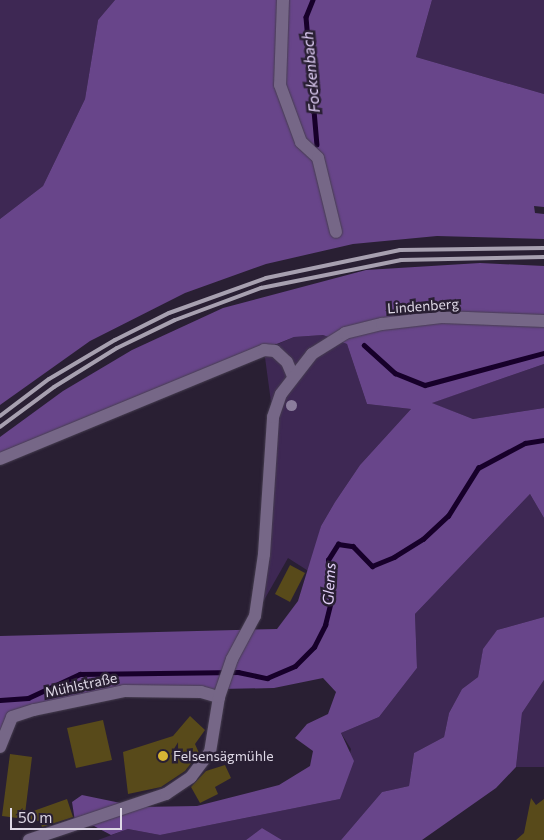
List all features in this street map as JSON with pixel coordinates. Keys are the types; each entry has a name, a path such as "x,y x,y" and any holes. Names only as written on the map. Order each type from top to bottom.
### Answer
{"lane":[{"path":"282,0 280,85 301,142 318,158 336,232"},
{"name":"Lindenberg","path":"293,376 312,354 345,333 382,324 442,317 544,321"},
{"path":"0,459 264,350 275,351 287,362 293,376 272,417 264,554 255,616 232,659 219,697 216,738 190,777 166,794 29,840"},
{"name":"Mühlstraße","path":"0,747 12,718 34,710 124,691 201,692 219,697"}],"shaded area":[{"path":"0,0 115,0 98,20 85,99 43,186 0,219"},
{"path":"115,0 432,0 416,57 544,94 544,207 534,206 535,213 544,214 544,239 437,236 353,244 266,264 185,293 90,341 0,405 0,219 43,186 85,99 98,20"},
{"path":"432,0 544,0 544,94 416,57"},
{"path":"480,263 544,266 544,364 432,403 473,419 544,408 544,518 530,494 415,614 417,668 379,717 341,733 354,761 340,799 160,835 128,829 111,835 94,826 76,828 72,802 82,795 140,807 197,806 279,785 310,766 313,751 295,738 307,724 328,714 336,692 323,678 274,688 124,691 12,717 0,747 0,636 277,629 298,601 321,526 335,502 360,465 411,409 367,404 347,344 323,335 294,337 0,457 0,437 63,391 132,350 223,308 366,270"},
{"path":"323,335 347,344 367,404 411,409 360,465 335,502 321,526 310,572 288,558 255,616 273,417 264,350 294,337"},
{"path":"544,364 544,408 473,419 431,403"},
{"path":"530,494 544,518 544,617 497,630 483,650 478,677 462,689 449,713 444,737 414,753 409,786 382,792 341,840 282,840 262,828 246,840 98,840 128,829 160,835 340,799 351,749 341,733 379,717 417,668 415,614"},
{"path":"544,617 544,680 522,713 516,767 496,788 422,840 341,840 382,792 409,786 414,753 444,737 449,713 462,689 478,677 483,649 497,630"},
{"path":"544,680 544,767 516,767 522,713"},
{"path":"262,828 282,840 246,840"}],"building":[{"path":"290,565 305,573 290,602 275,594"},
{"name":"Felsensägmühle","path":"190,716 205,730 195,744 199,753 185,771 161,787 128,794 123,752 173,736"},
{"path":"103,720 112,760 76,768 67,728"},
{"path":"10,754 32,757 25,814 67,799 73,817 42,827 40,821 2,816"},
{"path":"225,765 231,778 215,787 218,794 200,803 191,787 206,771"},
{"path":"531,798 536,805 544,799 544,840 516,840 524,833"}],"waterway":[{"name":"Fockenbach","path":"313,0 306,17 317,145"},
{"name":"Fockenbach","path":"364,345 395,373 425,385 544,353"},
{"name":"Glems","path":"0,700 28,698 80,674 238,672 267,678 295,666 314,647 325,625 331,601 328,560 338,544 353,546 372,566 394,557 423,539 448,516 478,468 525,443 544,440"}],"railway":[{"path":"0,416 49,379 115,340 169,313 266,278 400,250 544,248"},
{"path":"0,427 54,387 117,348 175,320 261,288 401,260 544,257"}],"place":[{"name":"Felsensägmühle","path":"163,756"}]}
